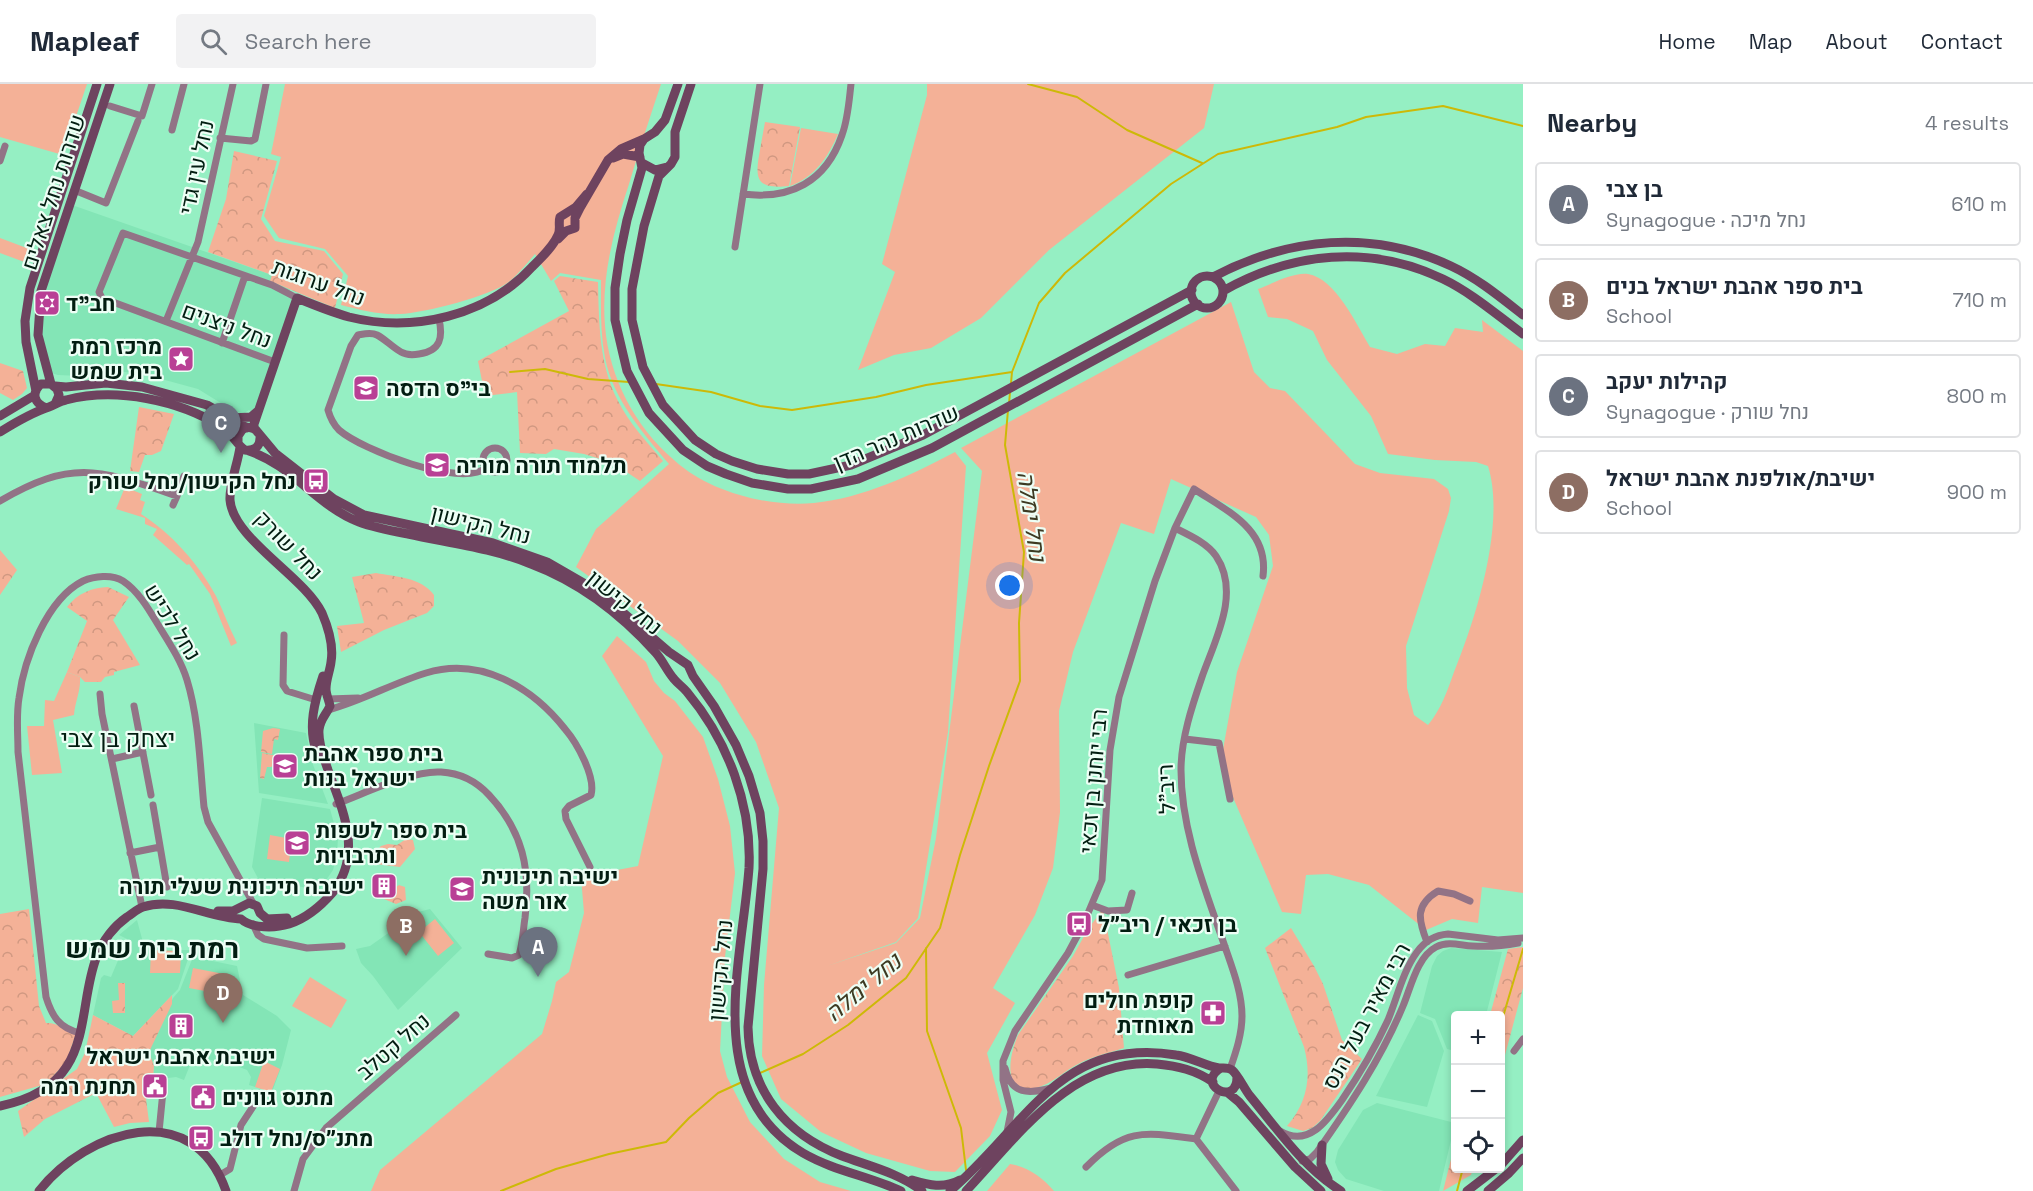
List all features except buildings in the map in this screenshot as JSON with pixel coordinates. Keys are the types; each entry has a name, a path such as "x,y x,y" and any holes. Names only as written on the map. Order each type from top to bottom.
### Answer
{"main road":[{"name":"שדרות נחל צאלים","path":"35,393 26,342 25,321 30,288 97,84"},
{"name":"שדרות נחל צאלים","path":"53,385 38,335 39,306 45,276 110,84"},
{"path":"571,216 575,228 563,229 560,218 571,216 608,160 621,148 655,132 665,120 678,84"},
{"name":"שדרות נהר הדן","path":"691,84 676,127 675,157 659,176 646,217 632,289 632,320 643,367 663,405 695,440 716,454 757,469 788,474 809,474 851,465 923,435 1192,290 1193,285 1201,277 1213,277 1274,251 1304,244 1350,242 1385,245 1409,251 1450,266 1477,281 1523,315"},
{"path":"655,132 666,135 675,144"},
{"name":"שדרות נהר הדן","path":"644,139 640,146 641,174 624,231 615,288 615,320 627,371 649,412 683,450 707,466 752,483 788,489 811,489 858,479 932,448 1197,304 1212,307 1220,300 1222,291 1238,282 1280,265 1308,259 1351,256 1404,265 1443,279 1467,293 1523,334"},
{"path":"608,160 623,154 641,160 655,170 667,167"},
{"name":"נחל ערוגות","path":"297,298 328,311 373,321 417,322 439,319 471,310 510,289 554,242 563,229"},
{"path":"1213,277 1220,283 1222,291"},
{"path":"1192,290 1197,304"},
{"path":"260,438 258,446 244,448 239,433 250,428 258,411 297,298"},
{"path":"0,416 35,393 41,384 66,387 106,383 137,386 196,401 250,428"},
{"path":"35,393 37,402 50,406 59,395 53,385"},
{"name":"נחל קישון","path":"0,432 36,410 74,398 106,395 150,400 178,407 226,429 244,448 278,464 329,505 361,523 507,556 532,564 565,580 591,595 610,610 656,653 673,677"},
{"path":"231,418 250,417 258,411"},
{"name":"נחל הקישון","path":"250,428 284,459 334,499 353,511 394,523 510,548 541,559 576,577 615,603 669,652 686,663"},
{"name":"נחל שורק","path":"244,448 230,492 231,506 239,523 313,599 327,626 332,660 326,690 328,699"},
{"path":"0,1106 34,1096 54,1083 69,1064 80,1033 98,952 114,927 142,907 177,905 241,920 247,924 277,926 303,919 320,906 337,886 345,871 350,848 347,825 315,748 312,730 316,702 331,644"},
{"path":"679,662 686,663 691,673 686,681 673,677 674,665 679,662"},
{"name":"נחל הקישון","path":"691,673 714,706 736,745 754,789 762,826 763,869 748,1027 755,1073 770,1100 785,1120 798,1132 834,1153 881,1170"},
{"name":"נחל הקישון","path":"673,677 694,701 724,751 746,816 750,842 749,868 734,1027 742,1078 762,1114 789,1143 828,1165 901,1191"},
{"path":"260,913 271,920 293,916 317,903 329,889 339,870 344,847 342,826 338,803 319,738 321,720 330,705 328,699 321,697 316,702"},
{"path":"316,702 320,712 327,711"},
{"path":"208,912 233,911 246,905 259,908 258,920 254,924"},
{"path":"241,920 239,913 246,905"},
{"path":"950,1191 1051,1088 1095,1061 1125,1053 1141,1052 1170,1054 1225,1068 1237,1077 1243,1088 1305,1161 1341,1191"},
{"path":"966,1191 1047,1106 1072,1087 1100,1072 1127,1065 1161,1064 1197,1072 1239,1102 1288,1159 1321,1191"},
{"path":"1213,1082 1215,1072 1225,1068"},
{"path":"1223,1092 1236,1085 1237,1077"},
{"path":"39,1191 52,1175 68,1163 109,1140 130,1132 159,1132 176,1135 192,1143 208,1158 220,1175 226,1191"},
{"path":"1505,1160 1523,1140"},
{"path":"1322,1145 1321,1164 1330,1184"},
{"path":"1488,1191 1523,1158"},
{"path":"881,1170 939,1186 967,1175"},
{"path":"881,1170 903,1179 922,1191"},
{"path":"1467,1191 1491,1173"},
{"path":"879,1183 891,1191"}],"street":[{"path":"110,106 142,116 152,84"},
{"path":"172,130 184,84"},
{"name":"נחל עין גדי","path":"193,256 233,84"},
{"path":"220,138 251,141 255,139 266,84"},
{"path":"735,247 760,84"},
{"path":"743,194 758,196 787,192 808,183 819,174 837,150 843,134 852,84"},
{"path":"74,190 106,203 138,121"},
{"path":"0,161 5,146"},
{"name":"נחל ערוגות","path":"102,298 99,292 123,233 272,285 297,298"},
{"name":"נחל ניצנים","path":"166,321 193,256"},
{"path":"222,343 245,276"},
{"name":"נחל ניצנים","path":"102,298 275,362"},
{"path":"439,319 441,330 439,343 433,350 414,355 403,353 377,335 358,335 351,346 328,410 331,420 341,432 396,460 455,474 472,475 486,468"},
{"path":"0,501 42,479 82,472 122,477 177,496"},
{"path":"173,505 184,476"},
{"name":"רבי יוחנן בן זכאי","path":"1007,1132 1011,1112 1002,1073 1006,1050 1015,1031 1068,953 1102,880 1110,750 1119,697 1155,581 1175,528 1194,489 1239,519 1258,539 1265,561 1263,576"},
{"name":"ריב\"ל","path":"1175,528 1210,549 1216,556 1224,575 1226,598 1221,626 1202,676 1185,739 1181,766 1184,816 1236,981 1242,1015 1239,1036 1225,1068"},
{"name":"נחל לכיש","path":"80,1033 71,1031 57,1022 46,997 17,725 19,698 25,669 35,641 62,597 76,585 90,578 99,577 122,580 146,605 177,656 187,680 190,696 204,807 208,822 242,883 246,905"},
{"path":"284,635 283,685 287,691 316,702"},
{"path":"327,711 356,702 422,674 453,668 492,673 525,690 552,713 567,731 583,758 592,782 591,795 569,806 565,811 566,819 590,867"},
{"path":"100,694 142,907"},
{"path":"328,699 353,699 369,696"},
{"path":"134,706 151,795"},
{"path":"1185,739 1219,743 1230,799"},
{"path":"112,759 143,752"},
{"path":"338,803 412,776 435,771 460,775 483,790 502,809 517,836 525,863 526,912 519,955 512,958 488,954"},
{"path":"153,806 167,887"},
{"path":"130,853 160,847"},
{"path":"1470,901 1454,894 1438,891 1431,896 1423,905 1419,921 1427,942 1442,934 1498,940 1523,940"},
{"path":"1092,905 1108,911 1127,909 1132,893"},
{"path":"254,924 258,935 264,939 307,948 342,946"},
{"name":"רבי מאיר בעל הנס","path":"1305,1161 1313,1156 1322,1145 1370,1074 1395,1026 1420,964 1434,948 1450,943 1494,946 1523,940"},
{"name":"רבי מאיר בעל הנס","path":"1278,1129 1294,1137 1305,1136 1317,1130 1328,1120 1371,1055 1412,960 1427,942"},
{"path":"1128,975 1225,946"},
{"name":"נחל קטלב","path":"294,1191 303,1160 326,1128 456,1015"},
{"path":"1514,1051 1523,1040"},
{"path":"1006,1050 1005,1072 1015,1088 1026,1092 1051,1088"},
{"path":"159,1132 164,1082"},
{"path":"1196,1139 1223,1092"},
{"path":"220,1175 230,1168 240,1125 258,1099"},
{"path":"1086,1167 1108,1146 1122,1138 1141,1134 1196,1139 1236,1191"},
{"path":"1288,1159 1305,1161"}],"shaded area":[{"name":"מרכז רמת בית שמש","path":"72,205 272,275 271,281 290,289 288,296 293,300 254,414 249,410 243,414 232,410 198,389 143,374 107,370 94,371 80,376 51,373 42,339 44,291"},
{"name":"בית ספר אהבת ישראל בנות","path":"254,723 306,733 312,762 328,804 259,793"},
{"name":"בית ספר לשפות ותרבויות","path":"262,798 330,809 338,838 337,854 333,870 320,889 260,882 252,867"},
{"path":"430,909 462,948 398,1010 361,963 356,949 370,946 418,912"},
{"path":"137,920 145,950 191,950 178,989 133,1036 93,1015 101,978 104,975 111,977 127,939 119,935"},
{"path":"1451,948 1502,952 1487,1011 1451,1011 1451,1050 1447,1049 1435,1019 1420,1013 1432,966 1437,956"},
{"path":"193,957 237,966 243,995 277,1016 291,1030 272,1092 249,1085 251,1077 247,1070 199,1056 192,1060 184,1080 176,1077 153,1080 154,1066 148,1052 173,998 180,990"},
{"path":"1418,1015 1432,1021 1444,1051 1427,1107 1376,1096"},
{"path":"1377,1103 1451,1122 1451,1140 1439,1191 1384,1191 1346,1179 1338,1170 1335,1162 1338,1150 1363,1110"}],"green space":[{"path":"0,84 87,84 63,155 0,137"},
{"path":"285,84 661,84 618,219 607,271 604,307 608,345 618,382 626,400 647,432 674,460 704,481 721,489 758,500 796,504 851,496 904,477 955,452 966,466 948,732 918,918 896,942 827,966 896,943 920,918 936,838 982,471 961,448 1231,302 1254,372 1270,388 1285,391 1355,464 1380,473 1434,479 1448,489 1451,498 1449,511 1406,646 1407,688 1414,715 1428,725 1437,713 1463,650 1486,570 1493,515 1493,489 1488,466 1476,462 1388,454 1371,416 1327,360 1313,331 1287,319 1268,317 1258,289 1296,275 1308,274 1318,277 1336,293 1352,315 1370,347 1397,354 1425,344 1445,346 1455,328 1483,332 1482,320 1523,351 1523,893 1482,887 1478,923 1452,919 1426,930 1369,885 1328,874 1306,875 1301,914 1282,912 1229,788 1222,755 1237,672 1273,566 1269,535 1256,517 1171,479 1154,534 1121,523 1073,652 1059,711 1060,812 1053,868 1035,915 993,988 1015,1003 987,1053 1002,1110 990,1136 955,1172 930,1171 866,1153 821,1132 781,1099 762,1056 764,985 779,808 756,742 720,683 678,641 576,567 596,529 669,464 630,415 609,373 602,338 601,280 560,273 551,281 535,254 510,281 501,287 457,303 400,314 377,313 341,305 348,276 325,249 279,238 264,216 281,157 271,154"},
{"path":"927,84 1214,84 1204,128 1049,250 981,318 931,348 894,355 858,370 895,272 882,264 927,95"},
{"path":"765,122 800,127 789,186 766,185 759,178 758,165"},
{"path":"801,128 838,134 830,151 814,172 790,186"},
{"path":"234,151 277,161 261,219 275,241 324,251 343,274 335,308 270,281 272,275 208,252 226,199"},
{"path":"0,238 32,250 27,263 0,253"},
{"path":"560,276 598,282 601,343 612,387 627,417 663,461 640,481 613,463 584,454 554,449 546,454 520,453 517,392 485,396 478,361 569,311 554,281"},
{"path":"0,363 23,371 27,388 13,400 0,393"},
{"path":"139,407 174,414 161,451 145,455 139,472 130,471"},
{"path":"125,487 142,494 140,500 145,502 141,514 163,530 201,572 216,596 237,643 231,646 210,594 189,564 187,565 153,535 157,529 145,524 145,518 116,509"},
{"path":"0,550 17,570 0,595"},
{"path":"376,573 415,581 429,589 434,595 434,606 427,613 384,630 341,652 337,626 364,623 352,577"},
{"path":"108,587 129,597 113,620 140,665 114,672 114,675 105,677 101,682 85,682 80,677 67,672 87,621 67,607 85,592"},
{"path":"617,636 646,662 654,681 675,701 703,737 718,779 730,826 735,873 725,957 720,1051 727,1077 750,1122 784,1159 820,1182 851,1191 371,1191 380,1170 542,1034 556,982 569,972 584,913 581,877 638,866 663,756 602,656"},
{"path":"67,672 80,677 80,682 74,715 53,720 62,773 32,775 27,726 44,726 45,700 54,701"},
{"path":"273,728 280,729 278,740 274,739 272,754 261,752 263,731"},
{"path":"262,753 278,756 277,763 267,767 264,779 260,778"},
{"path":"270,835 292,839 289,862 267,859"},
{"path":"406,839 413,840 415,849 400,867 376,864 376,851 381,846 397,845"},
{"path":"399,885 405,887 406,900 396,904 384,899 386,894"},
{"path":"29,909 39,1006 46,1023 55,1024 76,1034 66,1062 46,1084 0,1097 0,914"},
{"path":"1103,909 1119,988 1124,1048 1096,1056 1074,1066 1042,1086 1025,1089 1017,1086 1010,1071 1012,1052 1018,1035"},
{"path":"435,919 454,943 438,956 419,932"},
{"path":"1291,928 1323,984 1342,1040 1362,1059 1320,1121 1312,1128 1303,1131 1287,1126 1299,1108 1306,1089 1308,1069 1304,1047 1265,948"},
{"path":"1523,947 1523,988 1505,1055 1505,1011 1491,1011 1508,949"},
{"path":"151,950 181,951 180,973 150,973"},
{"path":"193,968 224,974 220,994 189,988"},
{"path":"310,977 347,1000 331,1028 292,1006"},
{"path":"118,983 125,983 125,1013 113,1013 112,1001 119,1000"},
{"path":"172,995 172,1004 149,1052 154,1066 153,1079 144,1083 149,1122 114,1127 96,1093 45,1119 24,1137 18,1111 77,1069 85,1053 93,1015 133,1036"},
{"path":"264,1061 280,1069 271,1092 255,1087"},
{"path":"1451,1159 1451,1173 1472,1173 1471,1175 1443,1191"},
{"path":"1010,1164 1034,1173 1054,1191 987,1191"}],"waterway":[{"path":"1028,84 1077,97 1127,130 1202,163"},
{"name":"נחל ימלה","path":"1011,383 1012,372 1039,303 1065,273 1171,184 1218,154 1337,127 1366,117 1443,106 1523,126"},
{"path":"510,372 545,369 588,379 629,382"},
{"path":"656,384 711,392 760,406 792,410 876,397 926,385 1012,372"},
{"name":"נחל ימלה","path":"1009,404 1010,392"},
{"name":"נחל ימלה","path":"760,1073 803,1054 848,1025 906,978 940,928 960,855 1020,681 1019,623 1024,552 1005,445 1008,410"},
{"path":"926,948 927,1031 961,1128 966,1170"},
{"path":"1505,1011 1523,949"},
{"name":"נחל ימלה","path":"501,1191 556,1169 609,1154 666,1142 718,1093 742,1082"},
{"path":"1457,1191 1462,1173"}],"place":[{"name":"חב\"ד","path":"47,303"},
{"name":"מרכז רמת בית שמש","path":"181,359"},
{"name":"בי\"ס הדסה","path":"366,388"},
{"name":"קהילות יעקב","path":"221,453"},
{"name":"תלמוד תורה מוריה","path":"437,465"},
{"name":"נחל הקישון/נחל שורק","path":"316,481"},
{"name":"בית ספר אהבת ישראל בנות","path":"285,766"},
{"name":"בית ספר לשפות ותרבויות","path":"297,843"},
{"name":"ישיבה תיכונית שעלי תורה","path":"384,886"},
{"name":"ישיבה תיכונית אור משה","path":"462,889"},
{"name":"בן זכאי / ריב״ל","path":"1079,924"},
{"name":"בית ספר אהבת ישראל בנים","path":"406,956"},
{"name":"בן צבי","path":"538,977"},
{"name":"קופת חולים מאוחדת","path":"1213,1013"},
{"name":"ישיבת/אולפנת אהבת ישראל","path":"223,1023"},
{"name":"ישיבת אהבת ישראל","path":"181,1026"},
{"name":"תחנת רמה","path":"155,1086"},
{"name":"מתנס גוונים","path":"203,1097"},
{"name":"מתנ״ס/נחל דולב","path":"201,1138"}],"district":[{"name":"יצחק בן צבי","path":"118,738"},
{"name":"רמת בית שמש","path":"152,948"}]}
